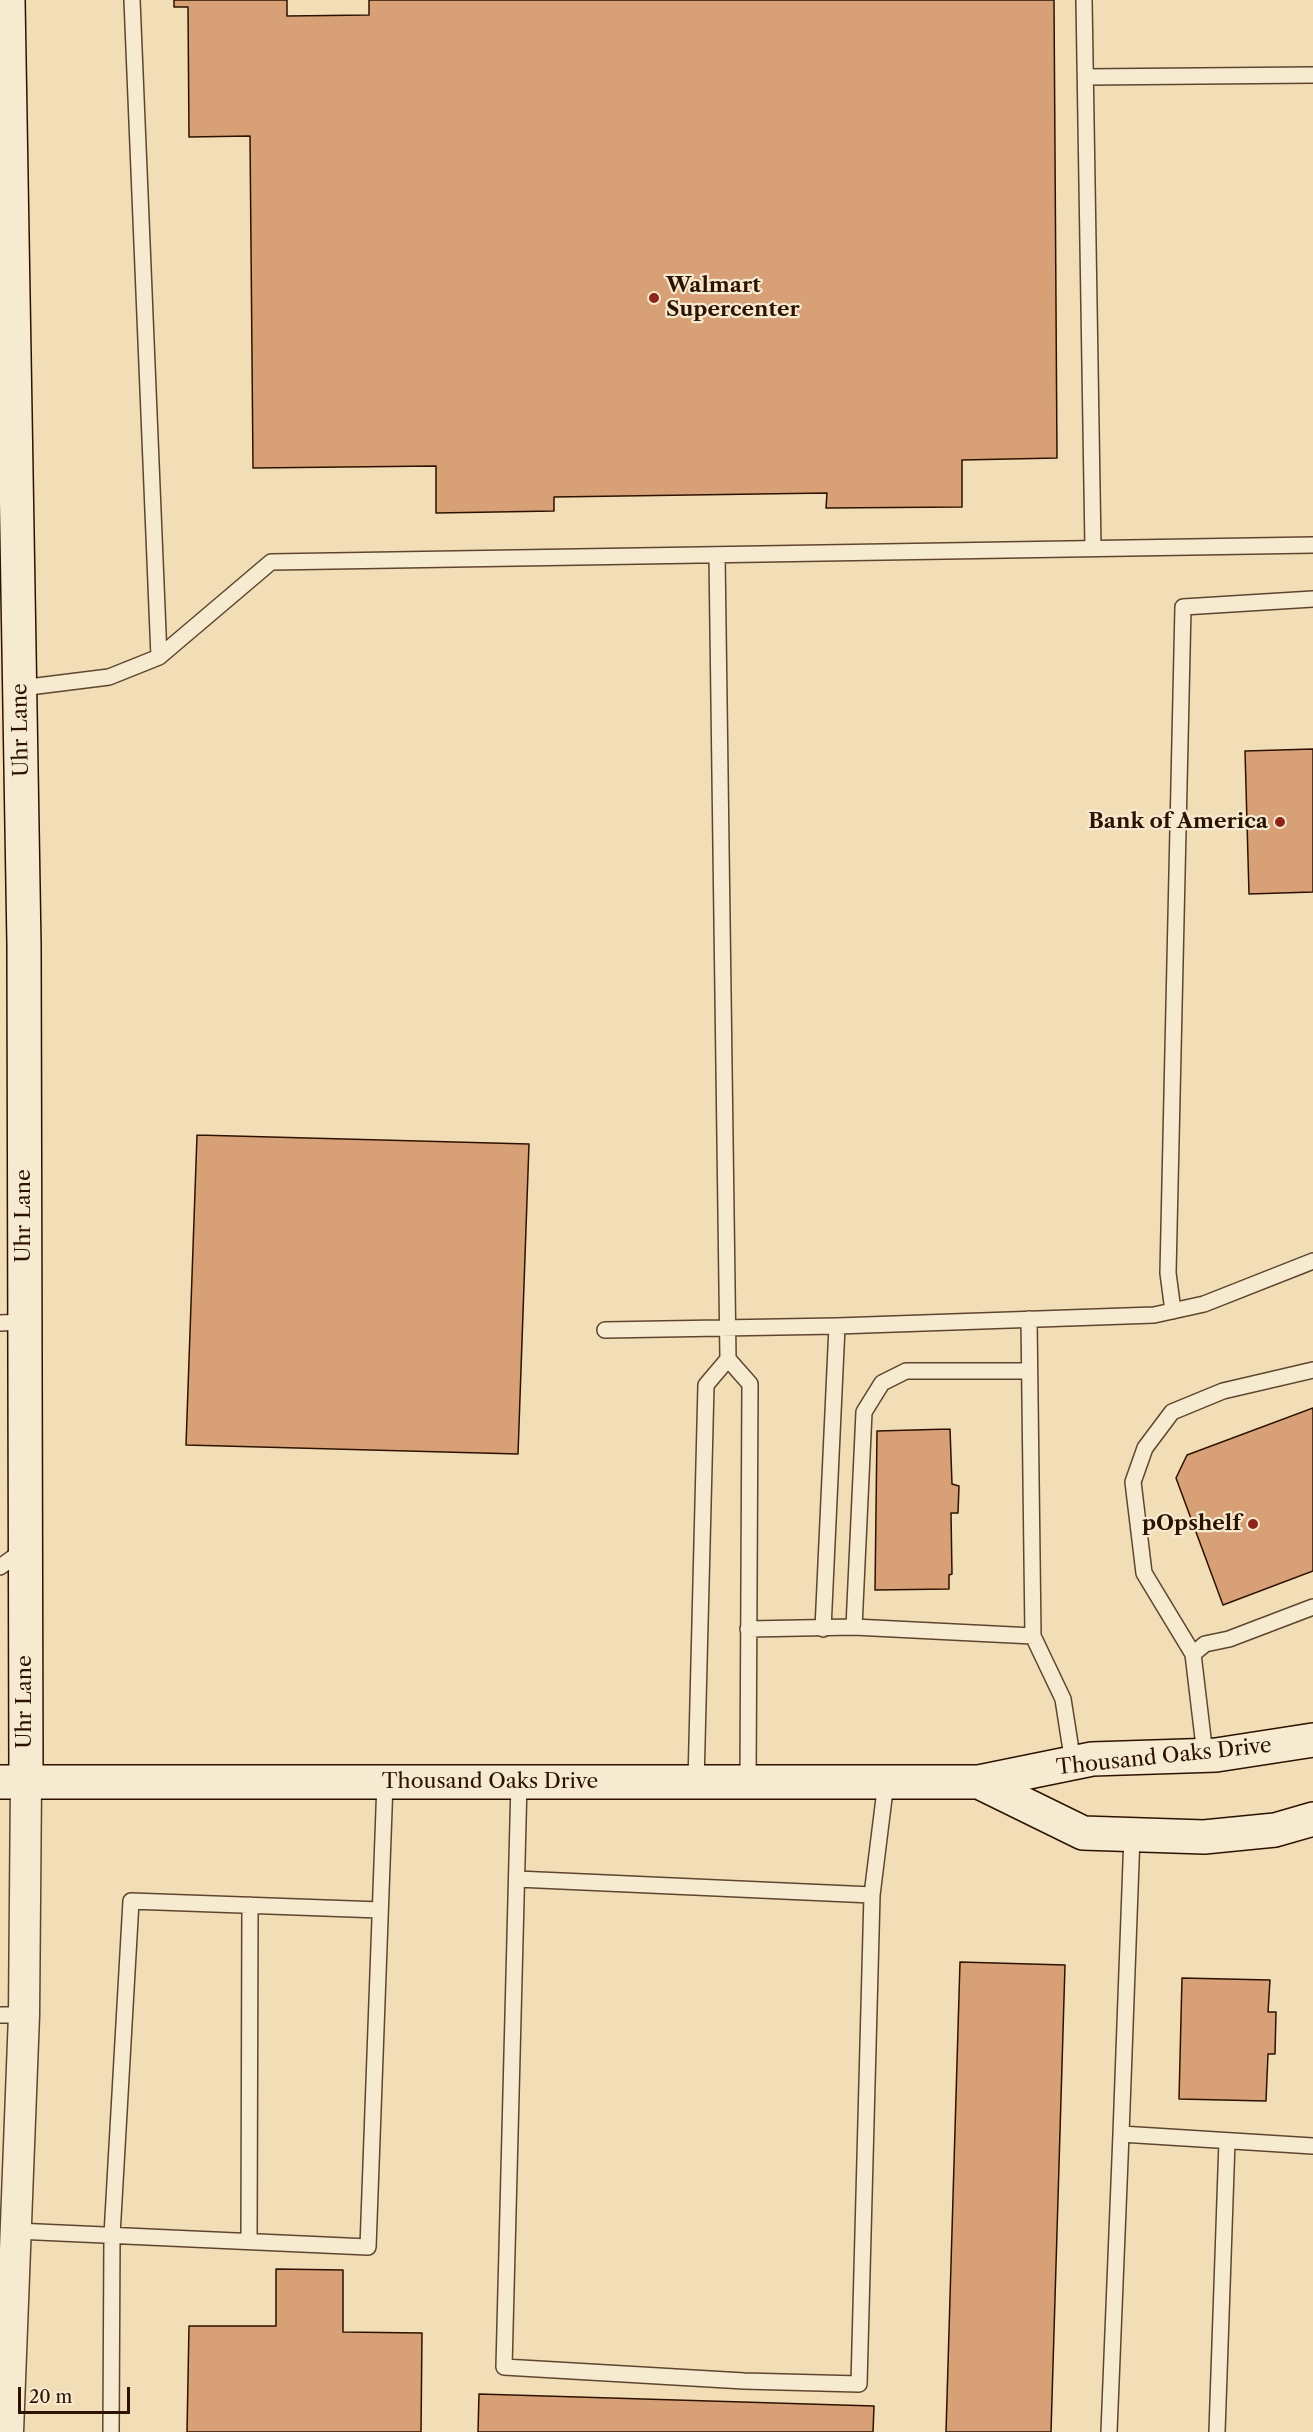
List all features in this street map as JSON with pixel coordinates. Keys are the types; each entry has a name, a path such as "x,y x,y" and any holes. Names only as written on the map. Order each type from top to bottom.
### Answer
{"street":[{"name":"Uhr Lane","path":"8,0 12,2015 16,2231 8,2432"},
{"name":"Thousand Oaks Drive","path":"13,1782 979,1782 1092,1759 1205,1755 1313,1740"},
{"name":"Thousand Oaks Drive","path":"979,1782 1083,1833 1204,1837 1275,1830 1313,1820"}],"lane":[{"path":"132,0 159,657"},
{"path":"1084,0 1093,548"},
{"path":"1086,78 1313,75"},
{"path":"10,688 109,677 159,657 272,562 1313,545"},
{"path":"696,1782 706,1385 728,1359 717,555"},
{"path":"1173,1311 1168,1261 1183,607 1313,599"},
{"path":"604,1330 837,1326 1154,1315 1204,1304 1313,1261"},
{"path":"1029,1319 1033,1636 1063,1699 1073,1762"},
{"path":"823,1629 837,1326"},
{"path":"728,1359 750,1384 748,1782"},
{"path":"1205,1755 1193,1654 1144,1572 1133,1482 1145,1448 1172,1412 1223,1391 1313,1370"},
{"path":"854,1627 864,1412 882,1383 906,1371 1029,1371"},
{"path":"1193,1654 1205,1644 1229,1639 1313,1607"},
{"path":"748,1629 854,1627 1033,1636"},
{"path":"16,2231 368,2247 385,1782"},
{"path":"519,1782 504,2367 744,2381 860,2384 872,1895 886,1782"},
{"path":"1109,2432 1132,1835"},
{"path":"517,1879 872,1895"},
{"path":"111,2432 112,2235 131,1901 380,1910"},
{"path":"249,1905 249,2241"},
{"path":"1121,2134 1313,2146"},
{"path":"1217,2432 1227,2141"}],"building":[{"name":"Walmart Supercenter","path":"174,0 287,0 287,16 369,15 369,0 1054,0 1057,458 962,460 962,507 826,508 827,493 554,497 554,511 436,513 436,466 253,468 250,136 189,137 188,7 174,7"},
{"name":"Bank of America","path":"1313,749 1313,892 1249,894 1245,751"},
{"path":"197,1135 529,1144 518,1454 186,1445"},
{"name":"pOpshelf","path":"1313,1408 1313,1571 1223,1605 1176,1478 1187,1455"},
{"path":"950,1429 952,1484 959,1486 958,1513 951,1513 952,1574 949,1575 949,1589 875,1590 877,1431"},
{"path":"960,1962 1065,1965 1051,2432 946,2432"},
{"path":"1182,1978 1270,1980 1268,2012 1276,2012 1275,2054 1268,2054 1266,2101 1179,2099"},
{"path":"276,2269 343,2270 343,2332 422,2333 421,2432 187,2432 189,2326 276,2326"},
{"path":"479,2394 874,2406 873,2432 478,2432"}],"place":[{"name":"Walmart Supercenter","path":"654,298"},
{"name":"Bank of America","path":"1280,822"},
{"name":"pOpshelf","path":"1253,1524"}]}
